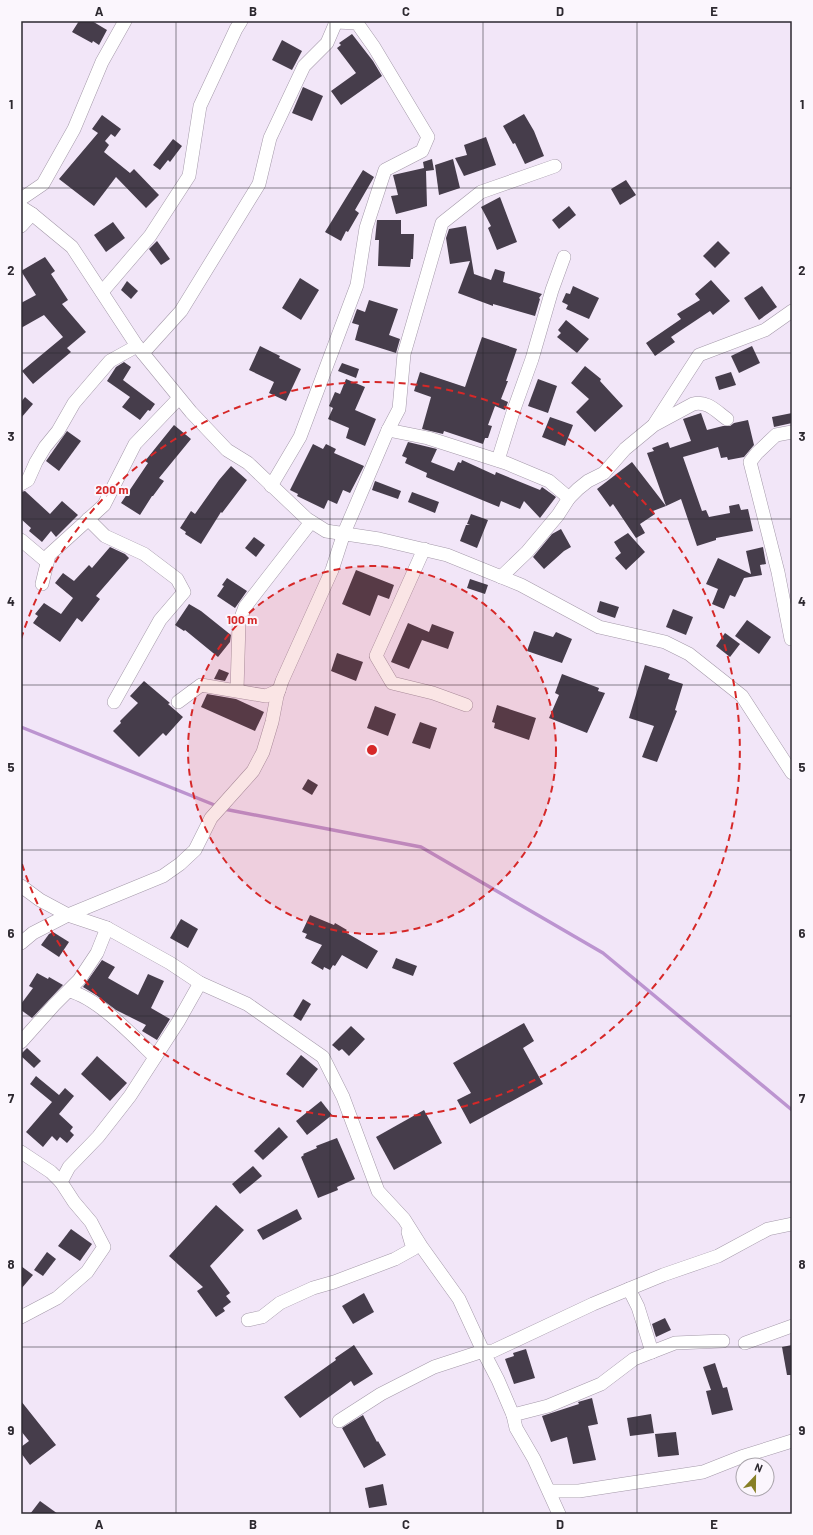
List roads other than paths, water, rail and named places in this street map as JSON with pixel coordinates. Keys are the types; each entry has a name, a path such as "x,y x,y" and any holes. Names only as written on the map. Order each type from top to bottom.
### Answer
{"street":[{"path":"21,199 43,184 74,129 102,62 125,21"},
{"path":"102,292 150,236 190,176 200,106 241,21"},
{"path":"21,484 28,480 36,462 58,431 74,403 110,361 140,350 181,311 259,184 270,138 304,66 327,43 335,21 357,23 374,47 428,138 422,151 385,170 366,228 356,286 300,437 271,486"},
{"path":"21,943 33,933 68,915 163,876 180,864 195,850 211,818 253,771 264,752 279,690 332,570 344,533 388,430 400,409 404,354 442,223 481,192 555,166"},
{"path":"21,226 27,210 72,247 140,350 191,412 227,450 248,463 306,519 326,531 379,539 447,555 521,585 599,627 665,642 689,654 742,696 792,773"},
{"path":"498,460 532,359 552,290 564,257"},
{"path":"654,425 700,355 765,330 792,311"},
{"path":"42,584 49,555 104,505 135,444 179,398"},
{"path":"501,577 527,552 558,515 569,498 588,481 604,473 625,449 654,425 699,402 705,404 727,419"},
{"path":"388,430 428,438 498,460 549,481 569,498"},
{"path":"791,639 778,572 750,462 757,452 776,435 792,432"},
{"path":"88,519 105,536 144,554 177,579 184,592 160,620 114,702"},
{"path":"237,690 239,623 245,607 311,522"},
{"path":"21,540 48,562"},
{"path":"424,549 376,656 392,683 433,693 466,705"},
{"path":"178,702 201,685 266,696 279,690"},
{"path":"21,886 40,900 68,915 107,928 170,963 200,983 247,1004 323,1057 343,1096 378,1191 404,1219 421,1246 459,1299 498,1380 513,1415 516,1428 534,1459 559,1514"},
{"path":"21,1042 79,980 97,953 107,928"},
{"path":"61,1182 69,1167 98,1137 130,1096 178,1022 200,983"},
{"path":"69,991 79,993 96,1004 155,1057"},
{"path":"21,1152 51,1172 61,1182 74,1202 91,1222 104,1247 87,1272 57,1298 21,1318"},
{"path":"248,1320 262,1317 280,1303 313,1288 334,1282 395,1259 413,1248 404,1219"},
{"path":"339,1421 381,1394 434,1367 483,1351 493,1351 593,1304 663,1275 718,1256 768,1229 792,1224"},
{"path":"629,1289 638,1307 652,1352"},
{"path":"745,1343 792,1326"},
{"path":"513,1415 548,1406 601,1384 634,1359 675,1343 723,1340"},
{"path":"549,1491 579,1491 703,1472 740,1457 792,1441"}],"waterway":[{"path":"21,727 217,806"},
{"path":"224,809 421,847 603,953 792,1110"}]}
